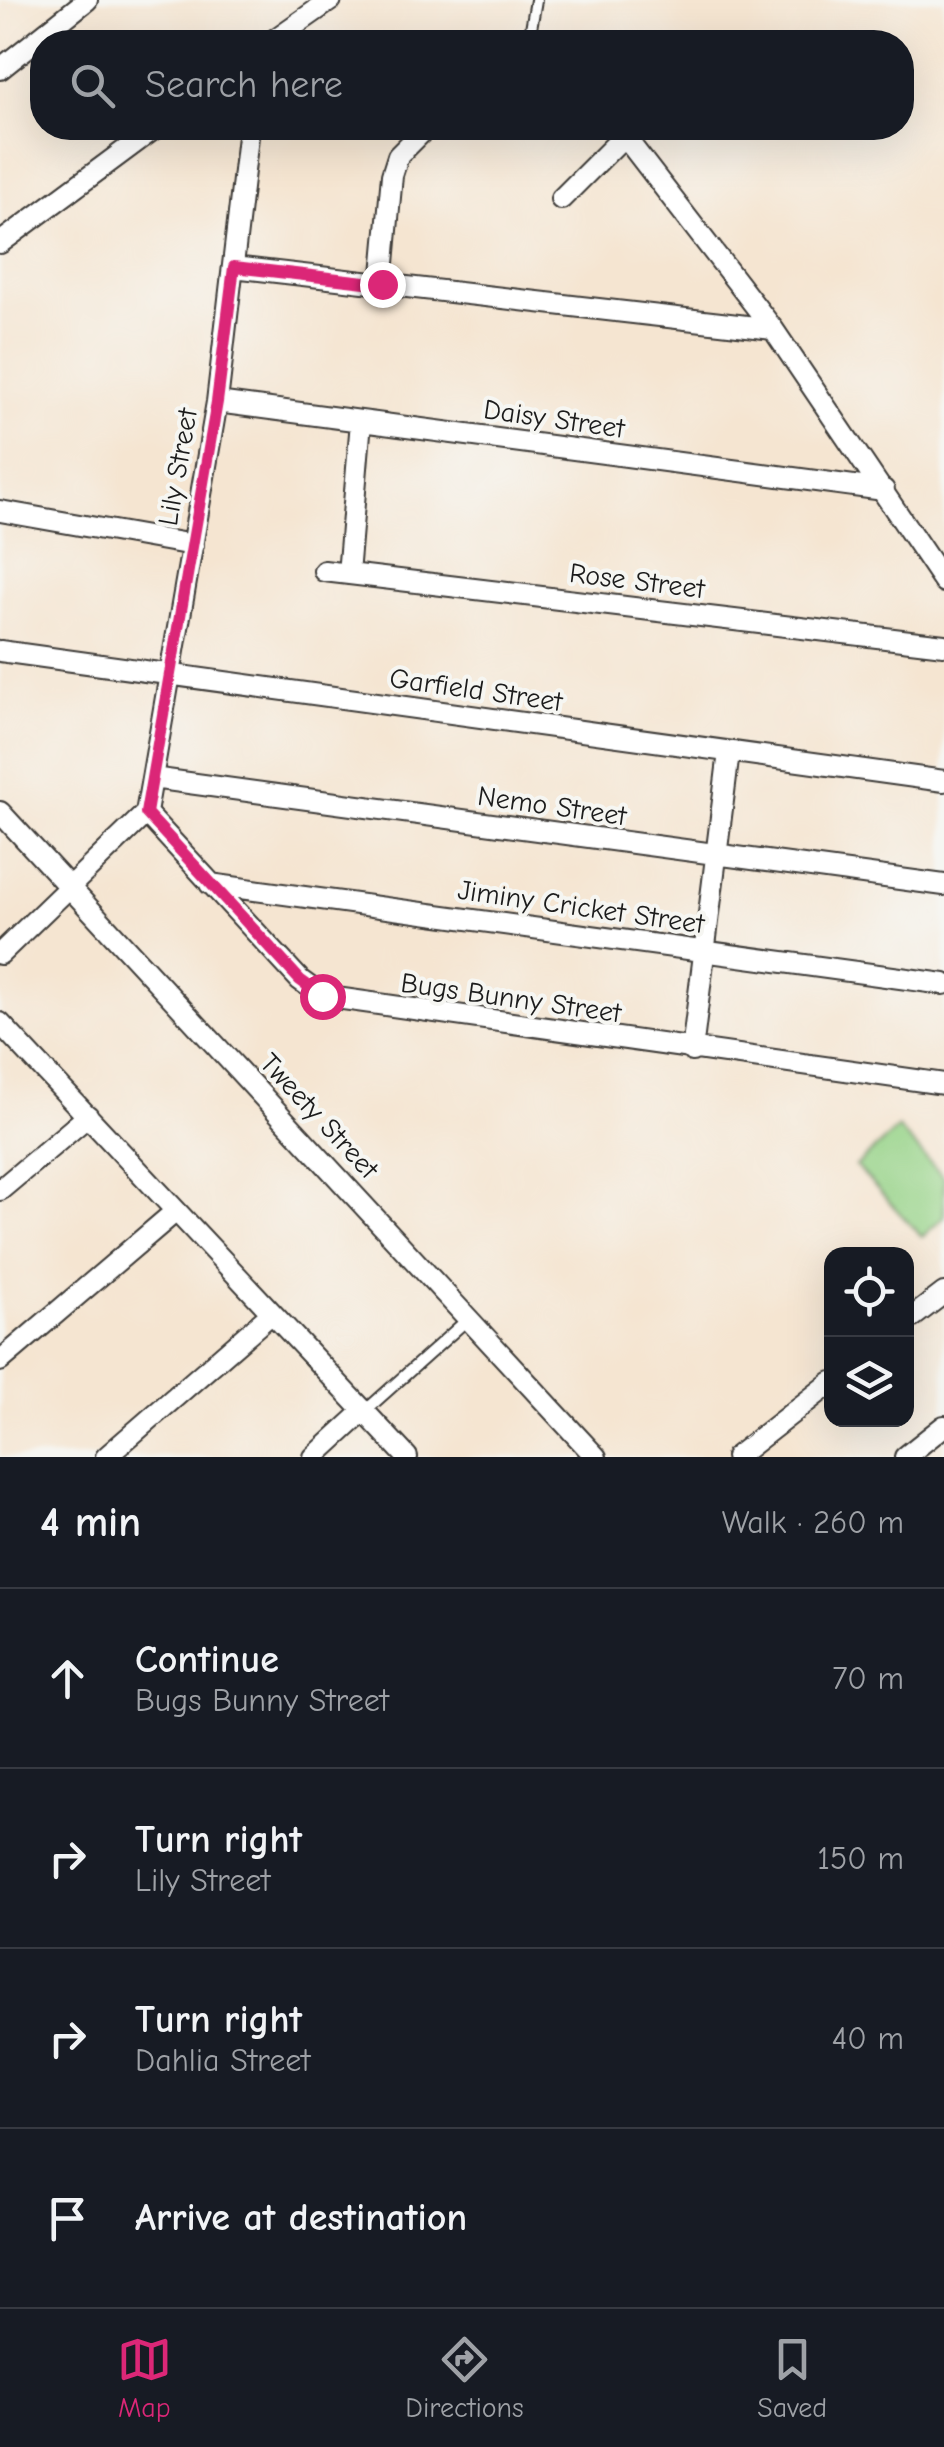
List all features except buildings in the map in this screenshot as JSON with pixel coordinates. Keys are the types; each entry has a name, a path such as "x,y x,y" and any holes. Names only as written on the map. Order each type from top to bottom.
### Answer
{"street":[{"path":"49,30 87,0"},
{"path":"288,30 331,0"},
{"path":"0,69 30,45"},
{"path":"0,243 139,140"},
{"name":"Lily Street","path":"146,813 217,402 248,140"},
{"path":"382,284 392,174 398,156 414,140"},
{"path":"561,199 613,140"},
{"path":"628,140 772,329 944,582"},
{"path":"234,267 772,329"},
{"name":"Daisy Street","path":"217,402 884,490"},
{"path":"348,574 362,421"},
{"path":"0,511 193,545"},
{"name":"Rose Street","path":"324,571 944,645"},
{"name":"Garfield Street","path":"0,651 944,781"},
{"path":"692,1051 729,752"},
{"name":"Nemo Street","path":"152,778 944,886"},
{"name":"Tweety Street","path":"0,812 596,1457"},
{"path":"0,954 146,813"},
{"name":"Bugs Bunny Street","path":"146,813 300,980 322,996 944,1084"},
{"name":"Jiminy Cricket Street","path":"210,884 944,984"},
{"path":"0,1023 407,1457"},
{"path":"0,1190 88,1116"},
{"path":"0,1360 176,1211"},
{"path":"914,1316 944,1293"},
{"path":"106,1457 272,1313"},
{"path":"736,1457 824,1388"},
{"path":"314,1457 364,1411"},
{"path":"904,1457 944,1426"}],"lane":[{"path":"533,30 536,0"},
{"path":"364,1411 468,1318"}],"green space":[{"path":"898,1128 944,1178 944,1217 922,1237 856,1166"}],"route":[{"path":"322,996 300,980 146,813 217,402 234,267 382,284"}]}
